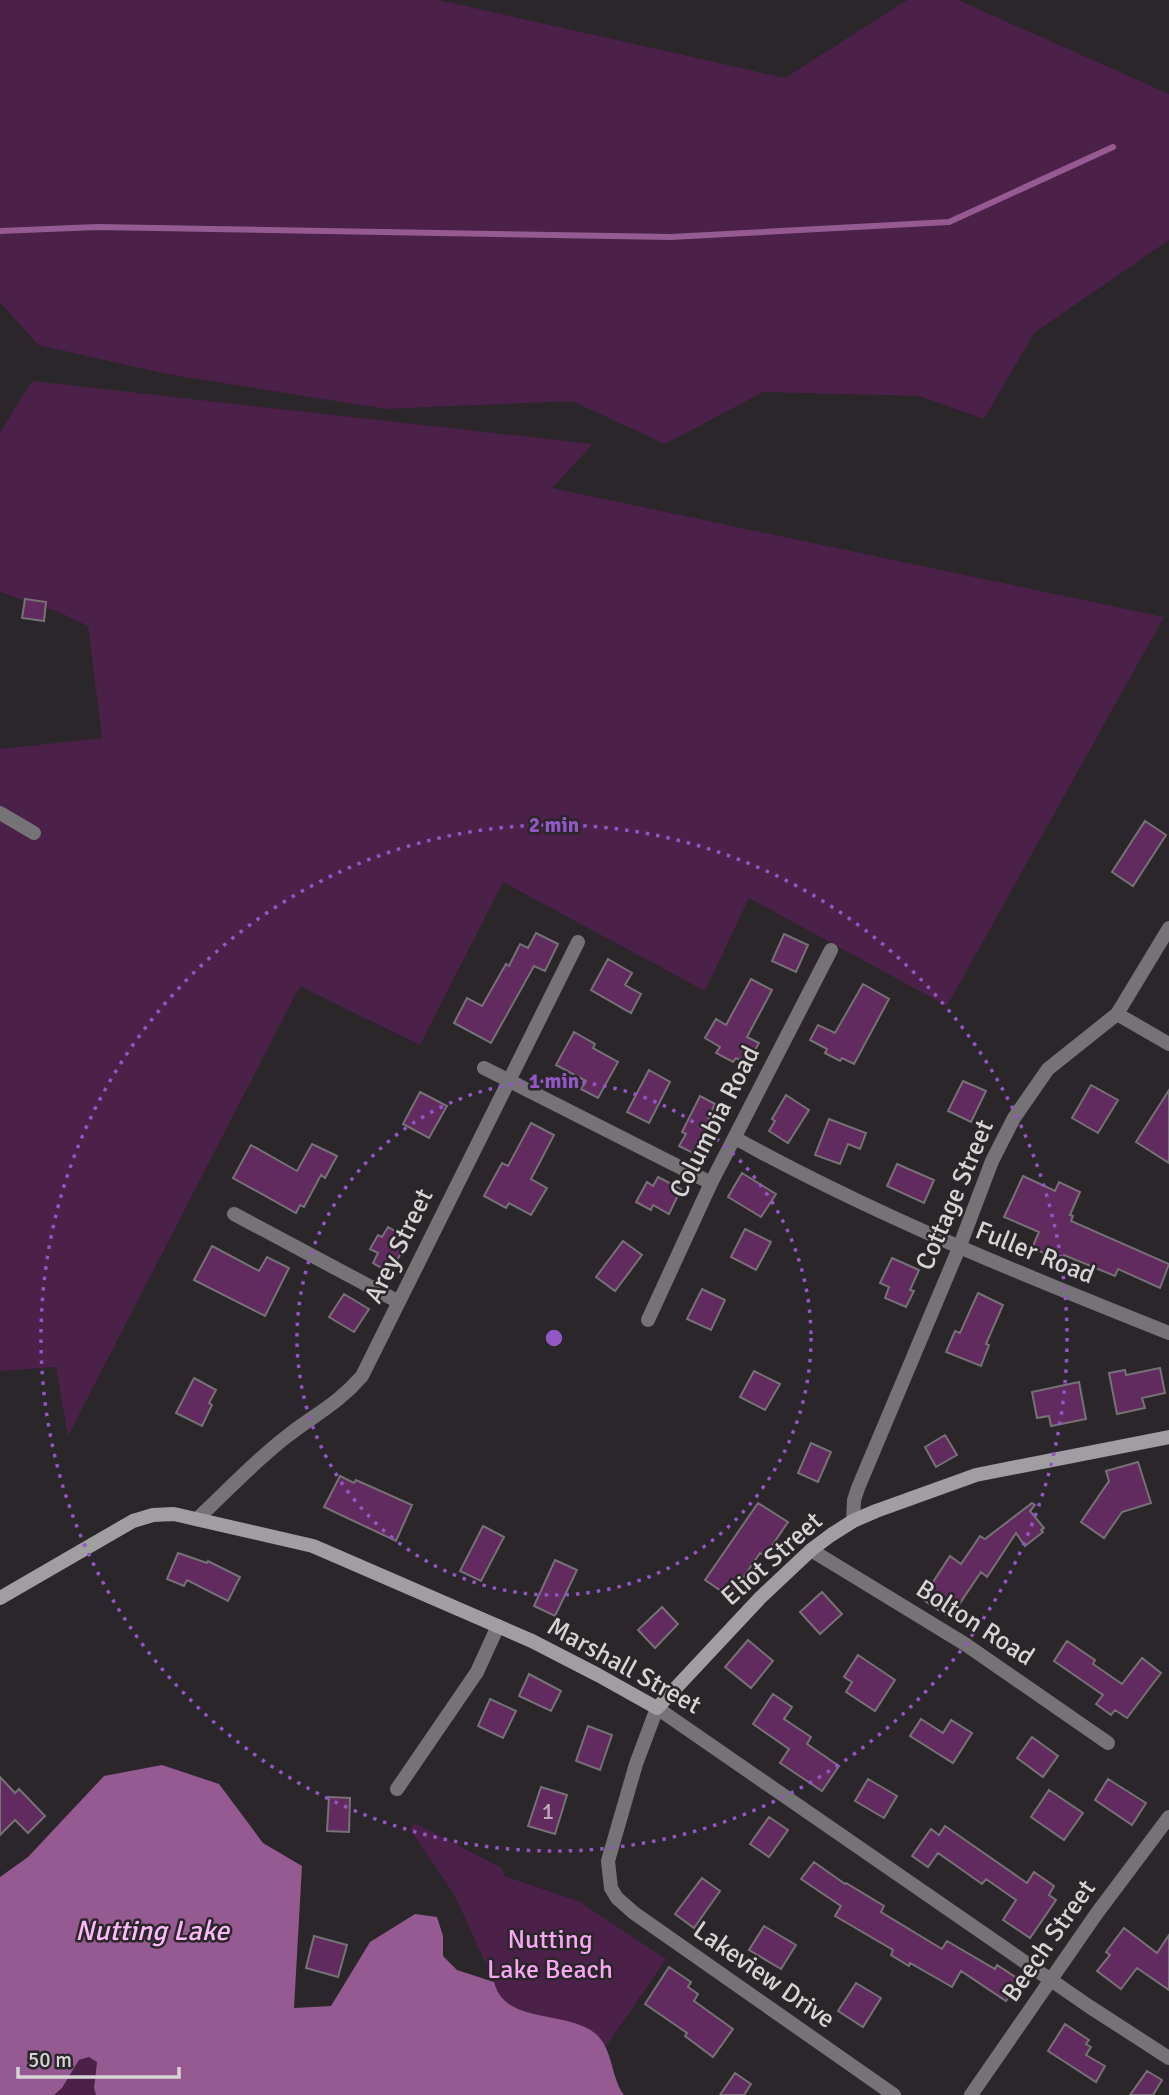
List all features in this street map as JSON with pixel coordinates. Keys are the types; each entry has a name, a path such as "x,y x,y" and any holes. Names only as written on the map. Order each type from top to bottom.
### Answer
{"street":[{"path":"0,813 34,833"},
{"name":"Cottage Street","path":"853,1521 854,1500 858,1488 959,1248 992,1161 1023,1101 1048,1069 1117,1014 1169,928"},
{"name":"Arey Street","path":"198,1518 286,1437 347,1393 362,1376 373,1359 578,943"},
{"name":"Columbia Road","path":"648,1320 711,1183 831,950"},
{"path":"1117,1014 1169,1044"},
{"path":"484,1068 711,1183"},
{"name":"Fuller Road","path":"735,1138 813,1181 959,1248 1169,1333"},
{"path":"234,1214 399,1302"},
{"name":"Eliot Street","path":"611,1888 608,1861 636,1764 657,1708 760,1598 811,1550 853,1521 956,1481 1169,1437"},
{"name":"Marshall Street","path":"0,1598 133,1521 153,1515 174,1514 198,1518 313,1546 498,1626 570,1660 657,1708 1169,2058"},
{"name":"Bolton Road","path":"811,1550 965,1644 1108,1743"},
{"path":"397,1789 477,1672 498,1626"},
{"name":"Beech Street","path":"971,2095 1051,1979 1169,1817"},
{"name":"Lakeview Drive","path":"611,1888 617,1898 634,1913 894,2095"}],"green space":[{"path":"0,0 439,0 785,78 907,0 958,0 1169,94 1169,240 1034,333 984,419 919,396 763,392 665,444 572,401 385,409 167,374 38,345 0,302"},
{"path":"32,381 593,444 552,488 1164,617 947,1006 749,898 705,991 503,882 420,1045 300,986 68,1436 56,1367 0,1371 0,749 102,738 88,626 61,613 0,592 0,432"},
{"name":"Nutting Lake Beach","path":"414,1823 502,1868 504,1876 578,1901 666,1959 605,2048 596,2035 514,2008 497,1995 494,1982 455,1896 410,1829"},
{"path":"90,2057 97,2062 94,2088 96,2095 54,2095 62,2088 79,2060"}],"water":[{"name":"Nutting Lake","path":"162,1765 219,1784 263,1843 302,1866 294,2008 331,2006 370,1942 415,1914 437,1917 443,1936 443,1956 457,1970 494,1982 500,1996 511,2005 585,2027 597,2035 606,2048 624,2095 96,2095 94,2088 97,2062 89,2057 79,2060 62,2088 54,2095 0,2095 0,1877 28,1857 104,1776"}],"building":[{"path":"25,599 46,602 44,621 22,618"},
{"path":"1145,821 1166,835 1133,886 1112,872"},
{"path":"536,933 558,944 545,971 534,966 491,1043 454,1023 467,998 482,1006 506,964 509,966 520,944 528,948"},
{"path":"784,934 808,945 796,972 772,961"},
{"path":"608,959 632,973 625,985 641,994 631,1013 591,990"},
{"path":"751,979 772,990 747,1037 759,1043 747,1064 736,1058 733,1062 716,1053 720,1047 705,1038 716,1019 726,1025"},
{"path":"863,984 889,999 854,1064 842,1058 840,1061 825,1053 827,1049 810,1040 818,1025 835,1033"},
{"path":"574,1032 595,1044 593,1048 618,1062 598,1098 581,1089 586,1081 556,1065"},
{"path":"649,1070 670,1082 649,1123 627,1112"},
{"path":"963,1081 986,1091 971,1122 948,1111"},
{"path":"1091,1085 1118,1100 1098,1133 1072,1118"},
{"path":"1169,1090 1169,1163 1136,1142"},
{"path":"420,1092 447,1106 429,1138 403,1124"},
{"path":"786,1095 809,1110 788,1143 769,1131 775,1121 772,1119"},
{"path":"700,1096 715,1104 708,1118 713,1121 695,1154 679,1146 686,1134 682,1132"},
{"path":"829,1119 866,1133 860,1149 848,1144 840,1164 815,1155"},
{"path":"531,1123 554,1135 531,1179 547,1188 531,1215 509,1203 506,1208 484,1196 502,1163 508,1166"},
{"path":"312,1144 337,1156 325,1178 321,1175 304,1207 300,1205 296,1213 233,1178 251,1145 297,1171"},
{"path":"897,1164 934,1180 924,1203 887,1186"},
{"path":"742,1173 776,1194 761,1217 728,1197"},
{"path":"1023,1176 1055,1191 1059,1182 1080,1192 1070,1215 1073,1216 1071,1221 1169,1264 1160,1288 1118,1269 1115,1276 1064,1255 1062,1261 1032,1248 1039,1232 1004,1217"},
{"path":"658,1177 681,1189 669,1214 653,1205 651,1210 636,1202 647,1182 653,1186"},
{"path":"388,1227 409,1239 390,1273 373,1263 378,1253 370,1249 378,1235 382,1237"},
{"path":"745,1229 771,1242 756,1270 731,1257"},
{"path":"623,1241 642,1255 615,1291 596,1277"},
{"path":"212,1246 259,1271 267,1257 289,1268 265,1316 194,1280"},
{"path":"892,1258 919,1270 910,1290 914,1291 906,1307 885,1298 889,1287 880,1283"},
{"path":"702,1289 725,1300 711,1330 687,1319"},
{"path":"978,1293 1003,1305 986,1344 989,1345 981,1366 946,1352 955,1331 960,1333"},
{"path":"344,1294 369,1309 354,1332 329,1317"},
{"path":"1160,1368 1165,1393 1142,1398 1145,1408 1117,1414 1109,1373 1125,1370 1126,1375"},
{"path":"754,1371 780,1384 765,1410 740,1397"},
{"path":"194,1378 216,1390 202,1426 176,1413"},
{"path":"1079,1382 1086,1419 1051,1426 1049,1416 1037,1418 1032,1392"},
{"path":"945,1435 957,1455 936,1467 925,1447"},
{"path":"811,1443 831,1452 818,1482 798,1473"},
{"path":"1138,1462 1151,1503 1122,1512 1104,1538 1081,1522 1109,1481 1106,1471"},
{"path":"340,1476 354,1483 356,1480 412,1505 396,1541 324,1507"},
{"path":"758,1503 788,1522 765,1556 760,1553 730,1597 705,1580"},
{"path":"1032,1503 1035,1505 1030,1511 1044,1528 1041,1530 1043,1532 1025,1546 1016,1533 987,1577 981,1572 958,1606 954,1603 946,1615 922,1599 950,1556 961,1564 980,1536 985,1539"},
{"path":"483,1526 504,1537 481,1581 460,1571"},
{"path":"178,1553 207,1563 208,1561 240,1577 228,1601 187,1580 184,1586 167,1579"},
{"path":"555,1560 577,1570 555,1616 534,1606"},
{"path":"822,1592 842,1614 820,1634 800,1612"},
{"path":"662,1607 678,1624 655,1648 638,1630"},
{"path":"748,1640 773,1661 751,1688 725,1667"},
{"path":"1067,1641 1095,1660 1093,1664 1122,1684 1142,1658 1161,1673 1127,1718 1115,1710 1111,1715 1096,1704 1103,1695 1054,1661"},
{"path":"858,1655 895,1680 875,1711 846,1692 852,1682 844,1677"},
{"path":"529,1674 561,1691 551,1711 519,1696"},
{"path":"773,1694 792,1707 784,1719 811,1737 807,1744 839,1766 822,1791 780,1763 789,1749 753,1724"},
{"path":"490,1699 516,1711 503,1738 478,1726"},
{"path":"921,1719 943,1733 951,1720 972,1733 953,1763 910,1736"},
{"path":"588,1726 612,1735 600,1770 576,1761"},
{"path":"1032,1737 1058,1756 1043,1777 1017,1758"},
{"path":"0,1777 15,1793 19,1789 45,1816 28,1833 15,1820 0,1835"},
{"path":"868,1779 897,1796 884,1818 855,1801"},
{"path":"1108,1779 1146,1803 1132,1825 1095,1800"},
{"path":"541,1787 567,1795 555,1834 528,1826"},
{"path":"1049,1790 1083,1813 1064,1840 1031,1817"},
{"path":"329,1797 350,1798 349,1832 327,1831"},
{"path":"769,1817 788,1830 769,1857 750,1844"},
{"path":"945,1826 1027,1883 1034,1872 1054,1886 1049,1895 1056,1900 1030,1938 1003,1920 1016,1900 986,1879 982,1884 938,1853 928,1867 912,1856 931,1829 939,1835"},
{"path":"814,1862 845,1884 884,1906 881,1912 942,1949 947,1941 995,1969 997,1965 1020,1980 1006,2001 961,1971 952,1987 910,1963 909,1966 891,1955 893,1950 835,1916 841,1906 801,1879"},
{"path":"702,1878 720,1891 694,1928 675,1914"},
{"path":"764,1926 796,1945 781,1969 749,1950"},
{"path":"1124,1928 1157,1953 1169,1935 1169,1990 1137,1968 1121,1989 1097,1971 1110,1955 1106,1952"},
{"path":"314,1936 347,1945 338,1977 306,1968"},
{"path":"669,1967 691,1982 688,1987 698,1994 694,2001 733,2029 713,2057 685,2036 687,2033 645,2004"},
{"path":"856,1983 881,1998 863,2027 838,2011"},
{"path":"1065,2024 1089,2040 1086,2044 1091,2047 1086,2055 1105,2066 1096,2082 1048,2051"},
{"path":"1147,2071 1162,2080 1153,2095 1130,2095"},
{"path":"735,2073 751,2084 744,2095 720,2095"}],"waterway":[{"path":"0,231 97,227 671,237 949,222 1113,147"}]}
